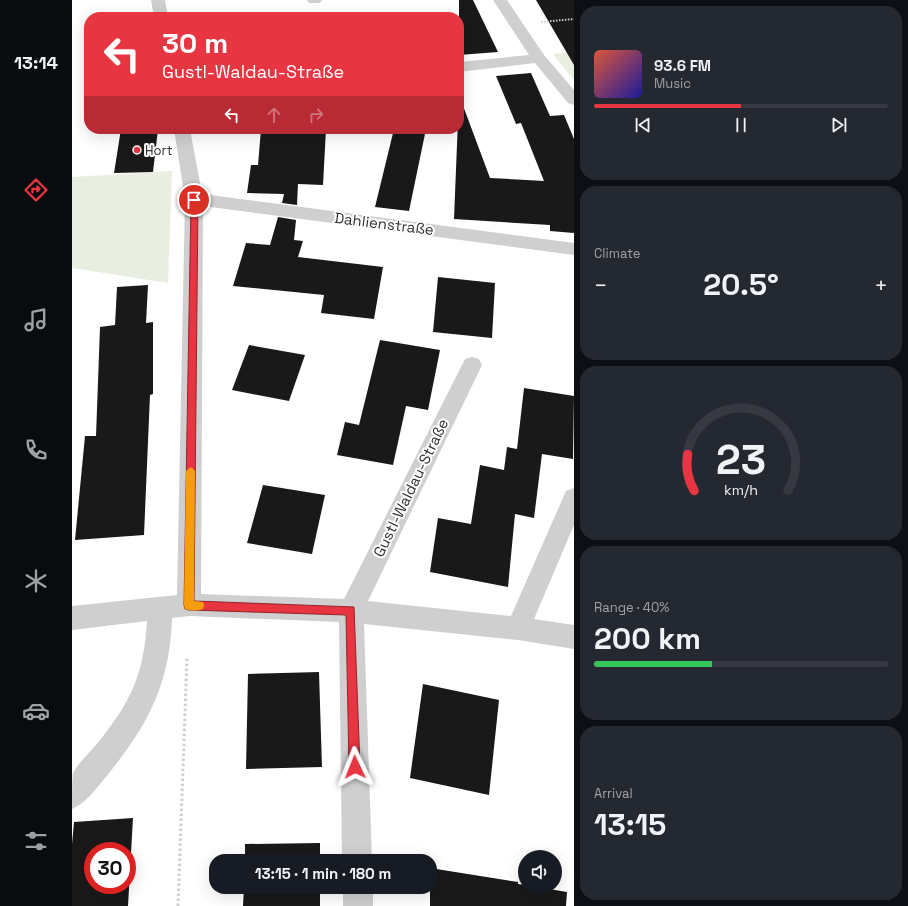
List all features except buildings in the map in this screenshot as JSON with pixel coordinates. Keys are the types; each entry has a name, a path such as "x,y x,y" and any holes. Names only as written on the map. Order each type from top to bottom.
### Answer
{"street":[{"path":"158,0 160,12"},
{"path":"500,0 539,58 574,100"},
{"path":"464,66 539,58"},
{"path":"183,134 194,200 189,605"},
{"name":"Dahlienstraße","path":"194,200 574,249"},
{"name":"Gustl-Waldau-Straße","path":"351,611 472,365"},
{"path":"518,628 574,498"},
{"path":"72,618 189,605 351,611 518,628 574,637"},
{"path":"72,795 104,757 138,710 155,663 160,608"},
{"path":"351,611 357,854"},
{"path":"358,894 358,906"}],"path":[{"path":"517,24 574,18"},
{"path":"178,906 187,652"}],"shaded area":[{"path":"574,52 574,80 553,54"},
{"path":"172,171 168,283 72,268 72,177"}],"slow traffic":[{"path":"191,471 189,605 199,605"}],"place":[{"name":"Hort","path":"137,150"}],"route":[{"path":"194,200 189,605 284,607 351,611 355,767"}]}
